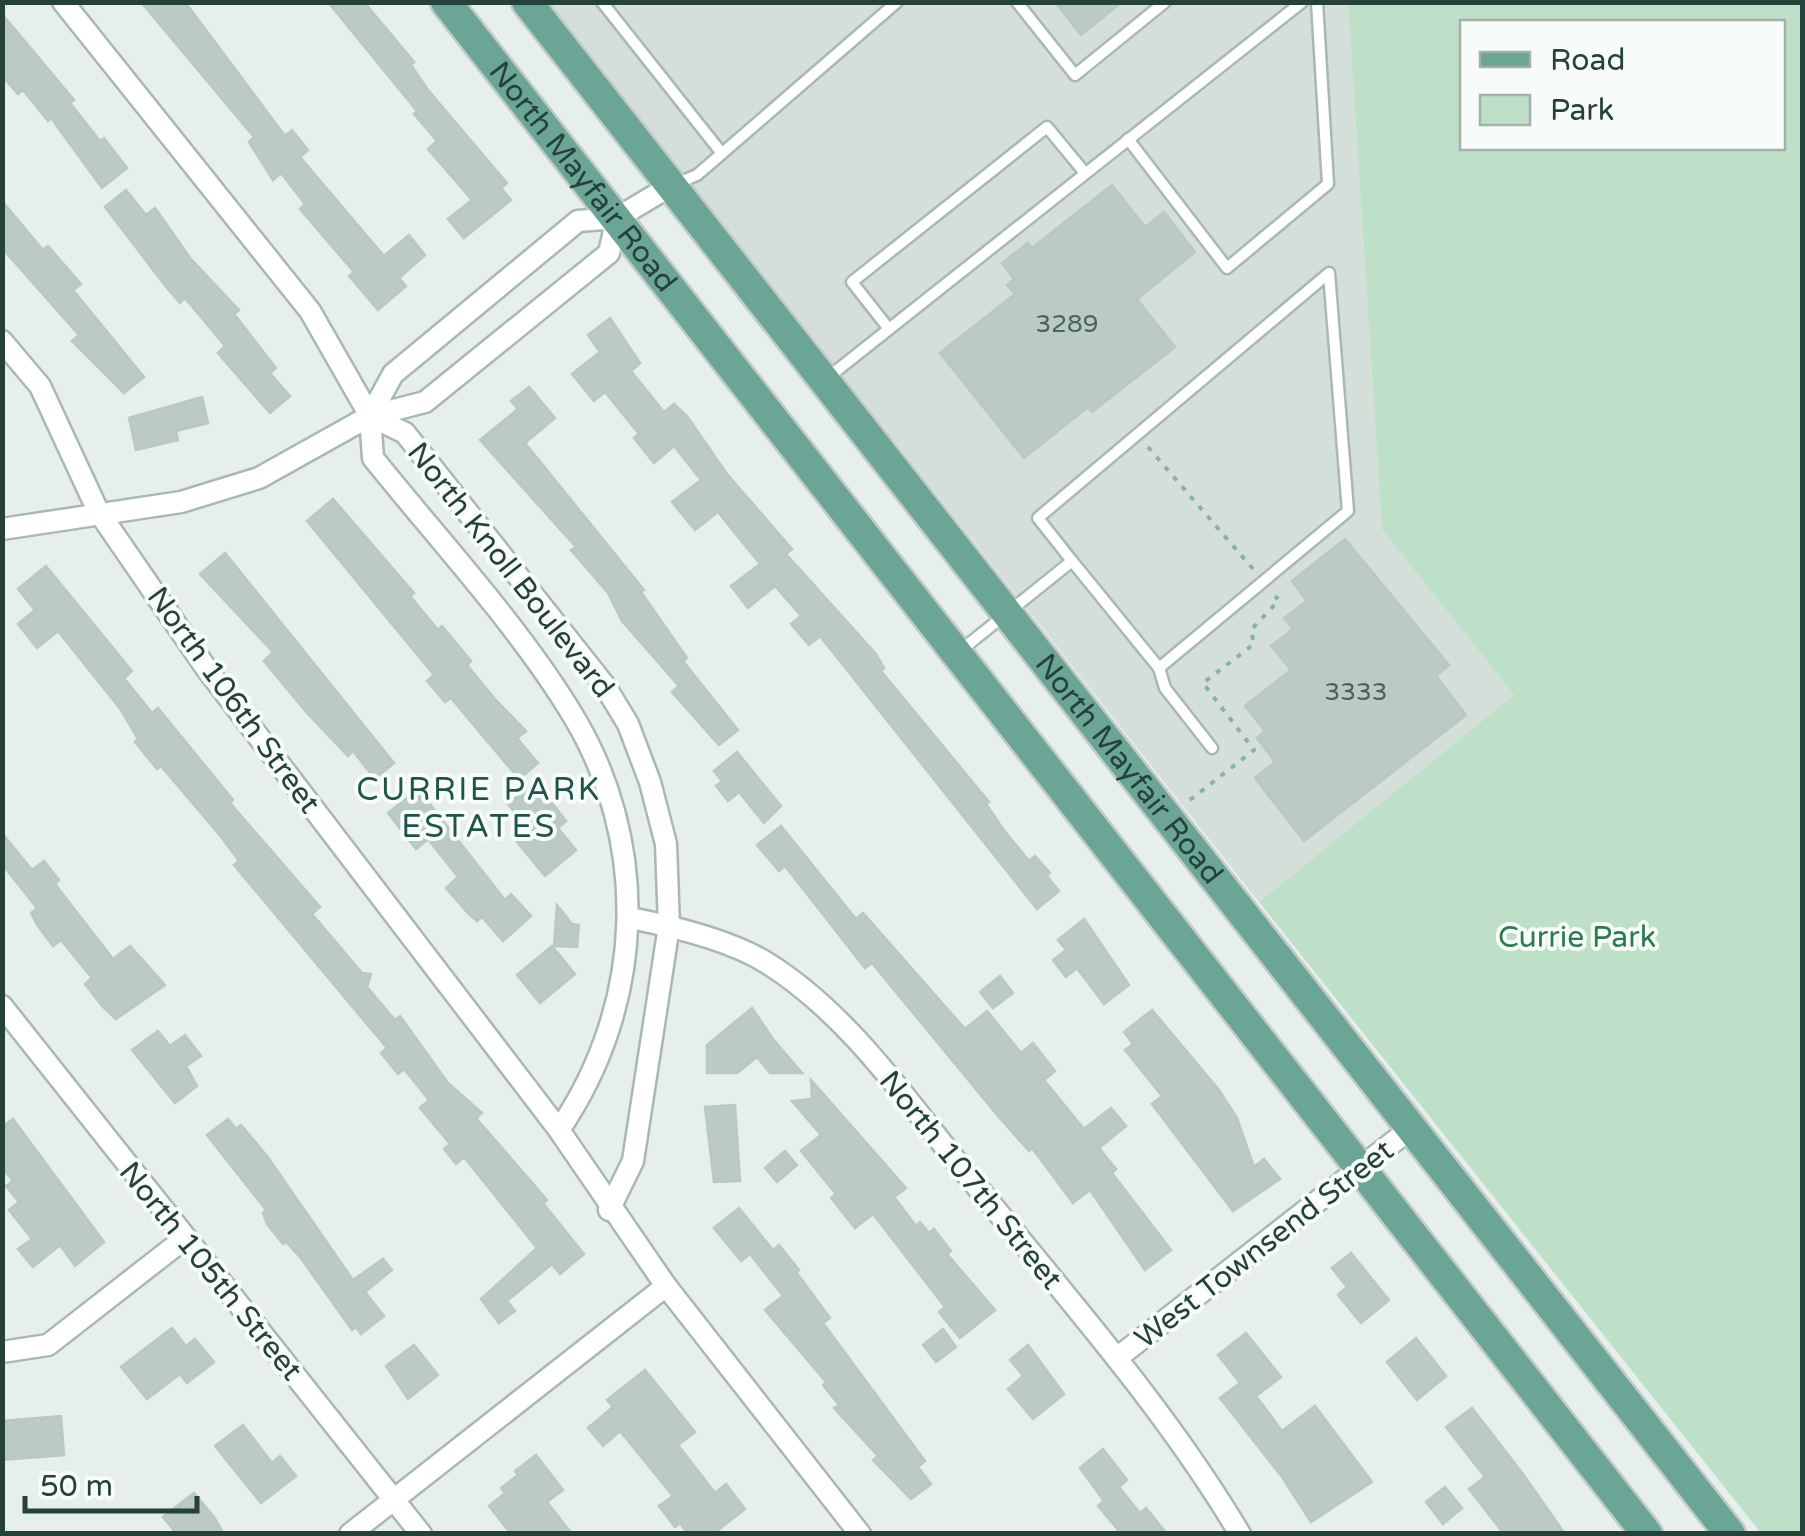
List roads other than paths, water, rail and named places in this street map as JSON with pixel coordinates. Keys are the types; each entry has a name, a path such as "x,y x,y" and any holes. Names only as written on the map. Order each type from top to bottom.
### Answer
{"main road":[{"name":"North Mayfair Road","path":"446,2 1647,1534"},
{"name":"North Mayfair Road","path":"528,2 1730,1534"}],"street":[{"name":"North Knoll Boulevard","path":"64,2 310,311 370,416 373,458 542,670 591,750 623,848 630,918 625,968 604,1049 558,1130"},
{"path":"370,416 393,374 578,221 618,218 672,185"},
{"path":"2,529 98,511 147,508 221,492 302,458 370,416 425,402 609,253 618,218"},
{"name":"North 106th Street","path":"2,341 40,386 98,511 206,668 558,1130 609,1210 666,1286"},
{"name":"North Knoll Boulevard","path":"370,416 404,433 576,647 628,724 650,782 666,844 669,926 633,1161 609,1210"},
{"name":"North 107th Street","path":"630,918 669,926 766,962 846,1028 1117,1358 1210,1484 1240,1534"},
{"name":"North 105th Street","path":"2,1006 421,1534"},
{"name":"West Townsend Street","path":"1117,1358 1410,1129"},
{"path":"2,1352 48,1345 184,1240"},
{"path":"350,1534 666,1286 860,1534"}],"lane":[{"path":"602,2 720,151"},
{"path":"672,185 698,175 720,151 897,2"},
{"path":"1016,2 1075,75 1165,2"},
{"path":"826,380 1302,2"},
{"path":"1128,139 1227,268 1328,184 1316,2"},
{"path":"889,329 852,282 1047,127 1085,174"},
{"path":"1159,668 1348,511 1330,273 1038,518 1159,668 1164,688 1212,748"},
{"path":"956,655 1072,560"}],"district":[{"name":"CURRIE PARK ESTATES","path":"479,808"}],"park label":[{"name":"Currie Park","path":"1577,937"}]}
